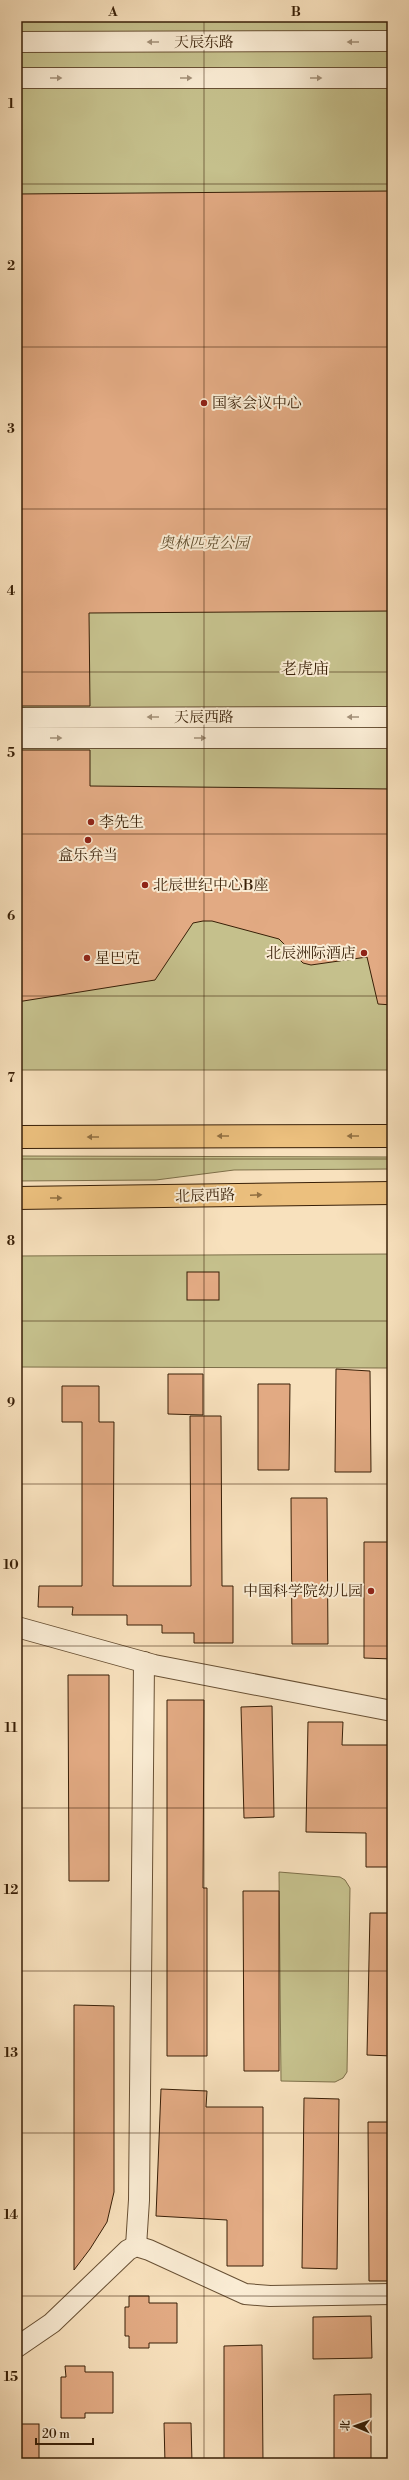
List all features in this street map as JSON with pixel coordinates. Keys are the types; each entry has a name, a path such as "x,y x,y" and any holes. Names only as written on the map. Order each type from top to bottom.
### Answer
{"main road":[{"path":"17,1137 392,1136"},
{"name":"北辰西路","path":"17,1198 392,1193"}],"street":[{"name":"天辰东路","path":"17,42 392,42"},
{"path":"17,78 392,78"},
{"name":"天辰西路","path":"17,718 392,717"},
{"name":"天辰西路","path":"17,738 392,738"},
{"path":"17,1627 144,1662 392,1711"},
{"path":"136,2246 139,2200 144,1662"},
{"path":"17,2347 52,2323 128,2250 136,2246 149,2250 244,2294 270,2296 392,2294"}],"green space":[{"name":"奥林匹克公园","path":"17,17 392,17 392,1070 17,1070"},
{"path":"17,1156 392,1157 392,1169 234,1170 156,1180 17,1181"},
{"path":"392,1254 392,1368 17,1367 17,1256"},
{"path":"279,1872 340,1877 345,1880 350,1888 347,2072 343,2078 335,2082 281,2081"}],"building":[{"name":"国家会议中心","path":"392,191 392,611 89,613 90,706 17,706 17,194"},
{"path":"17,750 90,750 90,786 392,789 392,1005 378,1004 367,957 311,965 303,963 279,939 212,921 193,923 155,980 17,1002"},
{"path":"187,1272 219,1272 219,1300 187,1300"},
{"path":"336,1369 370,1371 371,1472 335,1472"},
{"path":"168,1374 203,1374 203,1415 168,1414"},
{"path":"258,1384 290,1384 289,1470 258,1470"},
{"path":"62,1386 99,1386 99,1422 114,1422 113,1586 191,1586 190,1416 221,1416 222,1586 233,1586 233,1643 194,1643 194,1633 162,1633 162,1625 127,1625 127,1615 72,1615 73,1607 38,1607 39,1586 82,1586 82,1422 62,1422"},
{"path":"291,1498 327,1498 328,1644 292,1644"},
{"path":"364,1542 392,1542 392,1659 364,1658"},
{"path":"68,1675 109,1675 109,1881 69,1881"},
{"path":"167,1700 204,1700 203,1888 207,1888 207,2056 167,2056"},
{"path":"272,1706 274,1817 244,1818 241,1707"},
{"path":"308,1722 343,1722 342,1745 392,1745 392,1867 366,1867 366,1833 306,1832"},
{"path":"243,1891 279,1891 279,2071 244,2071"},
{"path":"370,1913 392,1913 392,2056 367,2055"},
{"path":"74,2005 114,2006 114,2192 107,2222 90,2249 74,2270"},
{"path":"161,2089 207,2091 206,2107 263,2107 263,2266 227,2266 227,2220 156,2216"},
{"path":"304,2098 339,2099 337,2269 302,2268"},
{"path":"368,2122 392,2122 392,2281 369,2281"},
{"path":"129,2296 149,2296 149,2303 177,2303 177,2343 149,2343 149,2348 129,2348 129,2336 125,2336 125,2307 129,2307"},
{"path":"371,2316 372,2358 313,2359 313,2317"},
{"path":"262,2345 263,2463 224,2463 224,2346"},
{"path":"65,2366 85,2366 85,2372 113,2372 113,2413 85,2413 85,2418 61,2418 61,2377 66,2377"},
{"path":"371,2394 371,2463 334,2463 334,2395"},
{"path":"164,2423 191,2423 192,2463 165,2463"},
{"path":"17,2424 39,2424 39,2463 17,2463"}],"place":[{"name":"国家会议中心","path":"204,403"},
{"name":"李先生","path":"91,822"},
{"name":"盒乐弁当","path":"88,840"},
{"name":"北辰世纪中心B座","path":"145,885"},
{"name":"北辰洲际酒店","path":"364,953"},
{"name":"星巴克","path":"87,958"},
{"name":"中国科学院幼儿园","path":"371,1591"}],"district":[{"name":"老虎庙","path":"305,669"}]}
